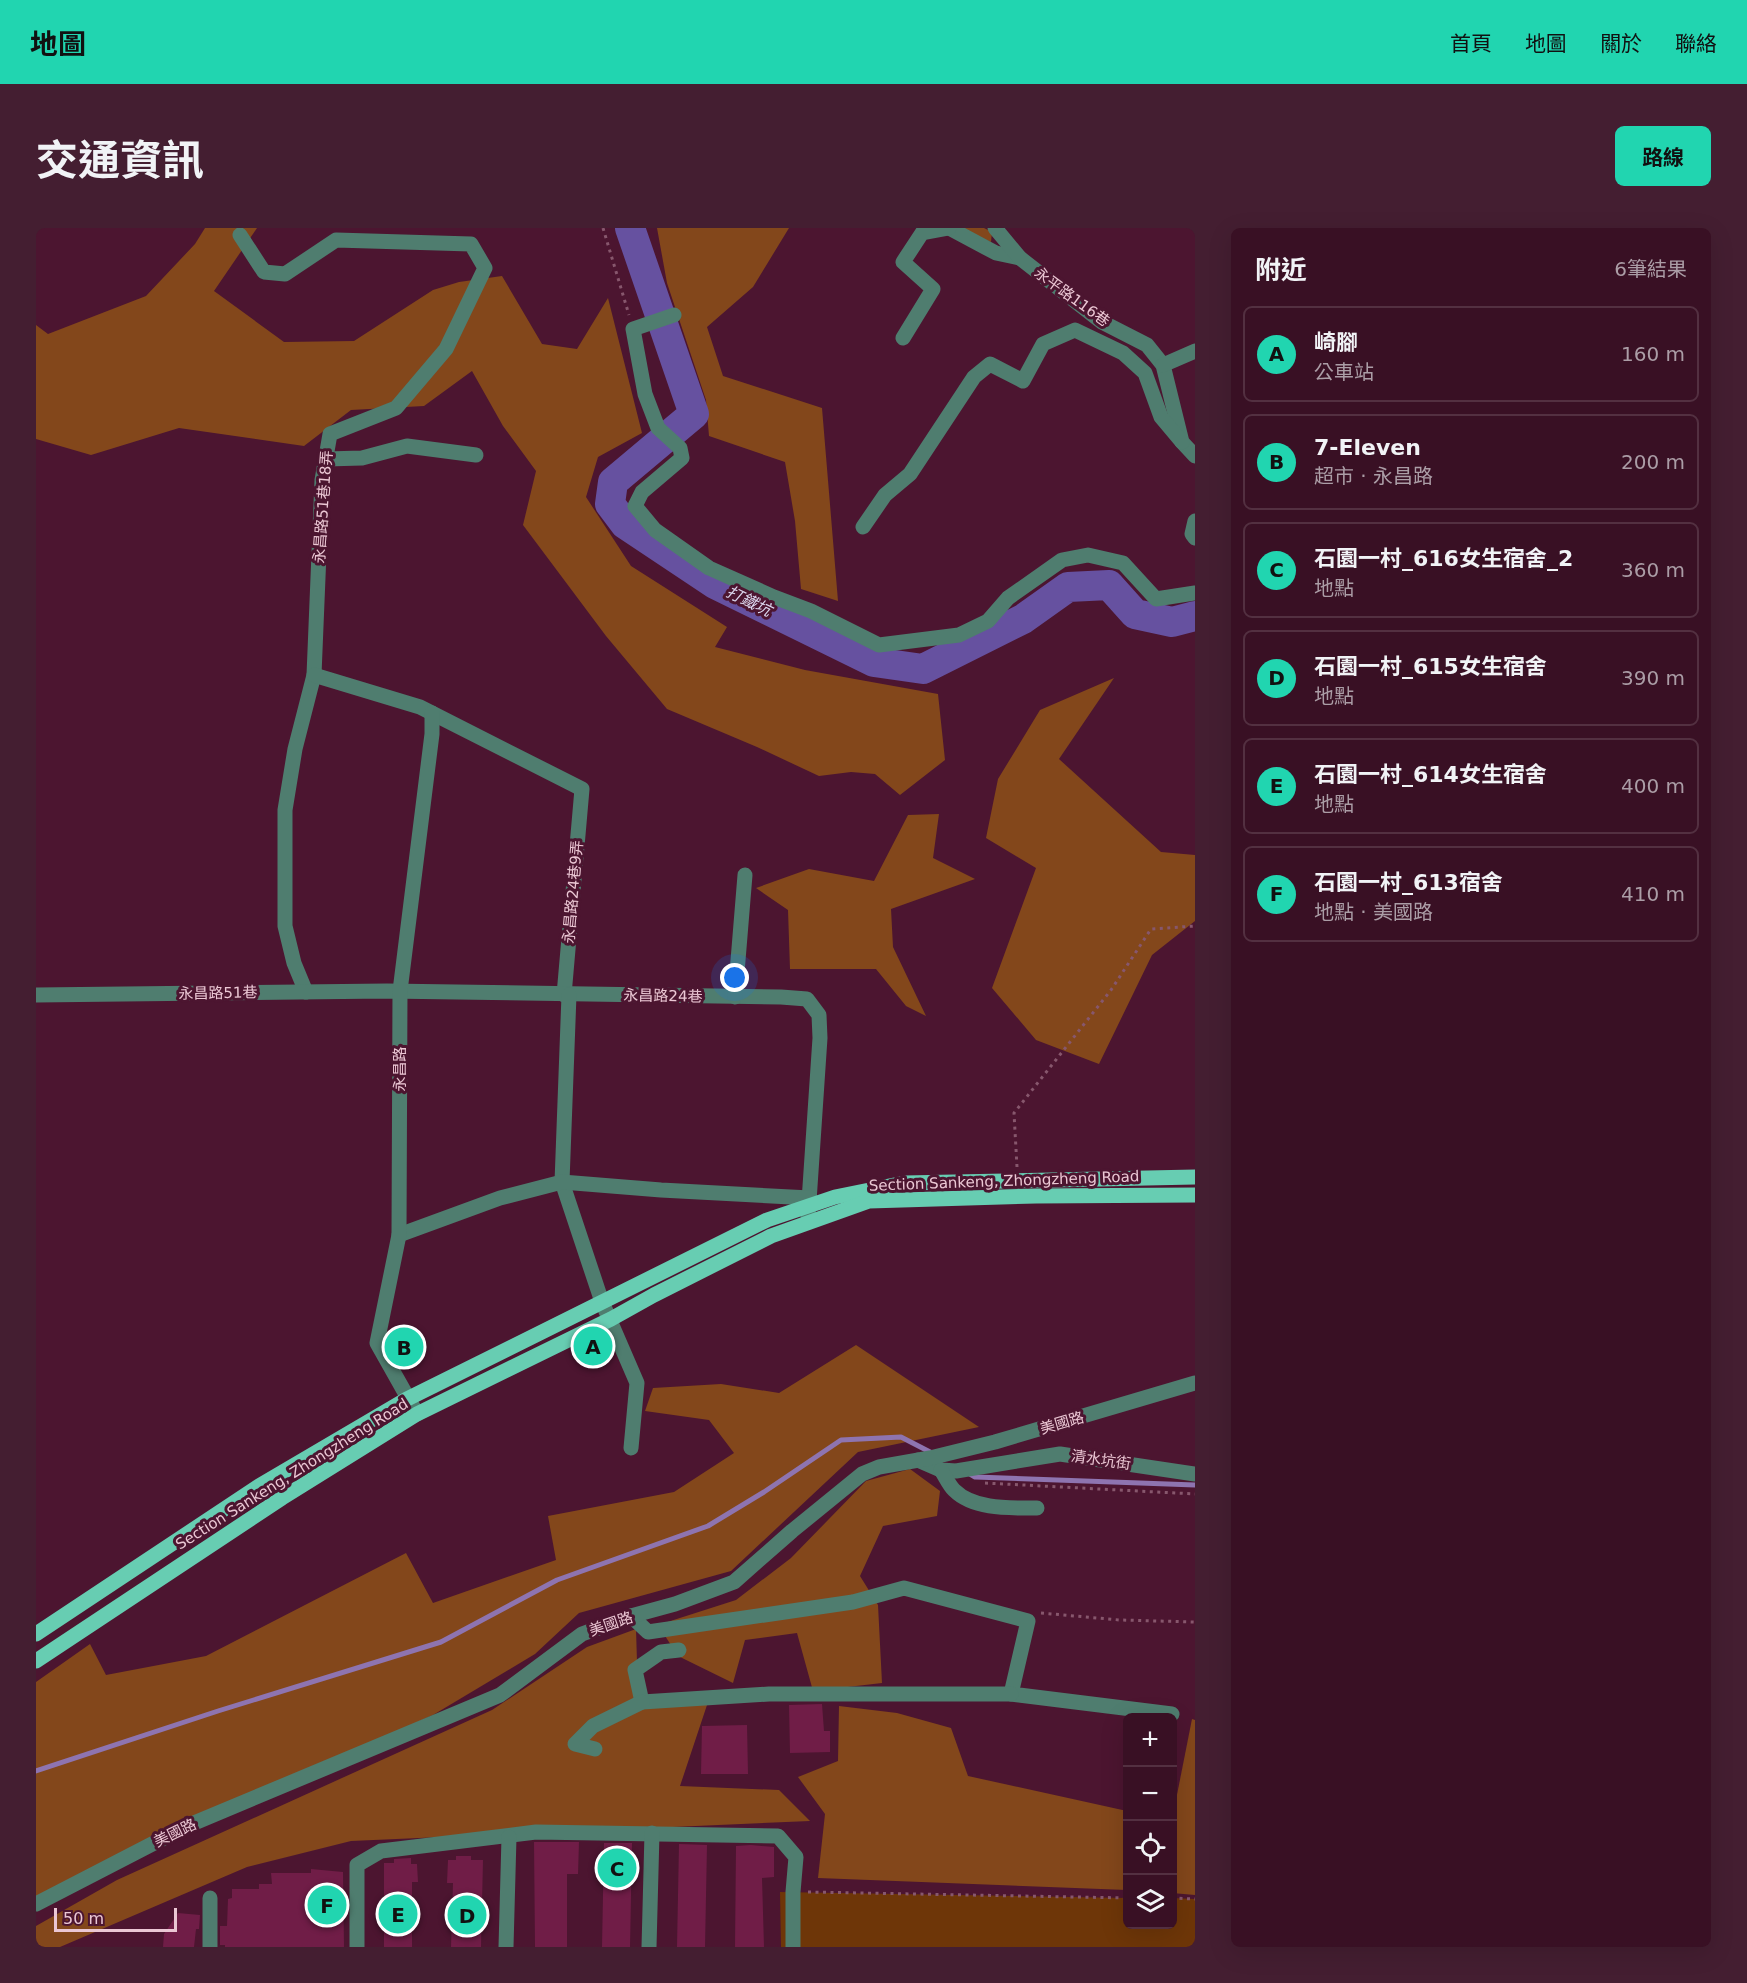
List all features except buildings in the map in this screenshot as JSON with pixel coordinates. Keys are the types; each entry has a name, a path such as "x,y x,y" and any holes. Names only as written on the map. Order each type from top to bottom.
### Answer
{"main road":[{"name":"Section Sankeng, Zhongzheng Road","path":"36,1661 282,1498 417,1414 611,1319 771,1236 809,1209 835,1197 904,1183 1195,1177"},
{"name":"Section Sankeng, Zhongzheng Road","path":"36,1634 259,1486 407,1399 767,1220 809,1209 869,1201 1036,1196 1195,1195"}],"street":[{"path":"903,338 933,290 903,262 922,232 949,228 996,253 1020,258"},
{"name":"永平路116巷","path":"995,228 1020,258 1102,321 1147,345 1163,365 1182,442 1195,456"},
{"name":"永昌路51巷18弄","path":"240,235 264,272 285,274 333,234 471,244 485,268 446,349 396,408 330,434 322,480 314,675 295,749 285,810 285,926 294,963 306,992"},
{"path":"674,315 633,329 645,394 657,428 680,448 682,458 642,492 635,506 655,530 709,568 811,611 879,645 959,635 988,621 1008,598 1062,560 1088,555 1123,563 1156,599 1195,593"},
{"path":"863,527 885,495 910,474 974,377 990,364 1023,381 1043,344 1075,330 1123,352 1145,373 1161,417 1182,442"},
{"path":"1163,365 1195,351"},
{"path":"326,459 362,458 407,446 476,455"},
{"path":"1195,521 1192,534 1195,538"},
{"path":"314,675 420,707 432,713"},
{"name":"永昌路24巷9弄","path":"432,713 582,789 566,995 562,1182"},
{"name":"永昌路","path":"417,1414 377,1343 399,1235 400,992 432,734 432,713"},
{"path":"735,997 745,875"},
{"name":"永昌路51巷","path":"36,996 400,992"},
{"name":"永昌路24巷","path":"400,992 807,999 819,1015 820,1038 809,1209"},
{"path":"562,1182 602,1302 637,1383 631,1448"},
{"path":"399,1235 500,1198 562,1182 662,1190 809,1209"},
{"name":"美國路","path":"36,1904 187,1826 500,1695 582,1634 734,1582 862,1474 879,1467 953,1453 1195,1383"},
{"name":"清水坑街","path":"948,1470 1060,1454 1195,1474"},
{"path":"924,1459 948,1470 953,1489 967,1500 990,1505 1037,1509"},
{"path":"631,1616 648,1632 853,1602 904,1588 1028,1621 1011,1694"},
{"path":"642,1701 635,1670 661,1652 679,1650"},
{"path":"595,1749 575,1744 593,1726 642,1701 769,1694 1011,1694 1164,1713"},
{"path":"357,1947 357,1865 381,1851 536,1832 778,1836 796,1857 793,1892 793,1947"},
{"path":"649,1947 652,1833"},
{"path":"506,1947 509,1837"},
{"path":"210,1898 210,1947"}],"path":[{"path":"603,228 633,329"},
{"path":"1018,1180 1014,1113 1111,990 1151,929 1195,926"},
{"path":"978,1483 1195,1494"},
{"path":"1028,1621 1030,1612 1120,1620 1195,1622"},
{"path":"793,1892 1123,1898"},
{"path":"1177,1898 1195,1899"}],"shaded area":[{"path":"205,228 257,228 214,291 284,342 354,341 433,290 459,282 502,276 542,344 577,349 608,298 642,433 598,457 586,497 631,566 727,627 715,647 805,670 938,694 945,760 900,795 875,774 851,772 819,776 667,709 606,636 523,525 536,471 503,426 472,371 424,406 351,410 304,446 179,428 91,455 36,439 36,325 48,334 146,296 195,244"},
{"path":"657,228 789,228 753,287 707,327 723,376 822,408 838,601 801,589 795,521 785,462 709,436 706,400 667,283"},
{"path":"959,228 984,228 992,232 991,242"},
{"path":"1114,678 1059,759 1161,852 1195,855 1195,921 1152,955 1099,1064 1036,1040 992,988 1036,868 986,838 998,779 1040,710"},
{"path":"939,814 933,858 975,879 891,909 893,947 926,1016 906,1006 876,969 790,969 788,910 756,888 809,869 874,881 908,815"},
{"path":"856,1345 979,1427 858,1452 731,1571 579,1613 535,1654 433,1715 36,1897 36,1682 90,1644 106,1675 206,1656 406,1553 433,1603 556,1560 548,1516 674,1492 734,1453 709,1420 645,1411 653,1388 721,1384 779,1393"},
{"path":"910,1469 940,1491 937,1516 883,1526 860,1576 878,1605 882,1683 813,1691 797,1633 745,1640 733,1683 678,1656 658,1625 736,1600 791,1558 866,1481"},
{"path":"636,1629 638,1695 708,1702 680,1786 779,1790 810,1821 351,1841 247,1867 60,1947 36,1947 36,1926 117,1880 492,1710 587,1647"},
{"path":"839,1706 897,1713 951,1728 968,1776 1123,1810 1123,1890 818,1878 825,1814 798,1777 838,1761"},
{"path":"1192,1719 1195,1720 1195,1895 1177,1893 1177,1795"},
{"path":"780,1892 1123,1898 1123,1929 1177,1929 1177,1898 1195,1899 1195,1947 781,1947"}],"waterway":[{"name":"打鐵坑","path":"630,228 694,414 613,482 610,504 625,524 715,584 874,662 923,669 1023,619 1068,587 1109,585 1135,614 1172,622 1195,616"},
{"path":"36,1771 218,1711 441,1642 557,1580 708,1526 764,1492 841,1440 901,1437 932,1453"},
{"path":"970,1474 975,1477 1195,1485"}],"place":[{"name":"崎腳","path":"593,1346"},
{"name":"7-Eleven","path":"404,1347"},
{"name":"石園一村_616女生宿舍_2","path":"617,1868"},
{"name":"石園一村_613宿舍","path":"327,1905"},
{"name":"石園一村_614女生宿舍","path":"398,1914"},
{"name":"石園一村_615女生宿舍","path":"467,1915"}]}
